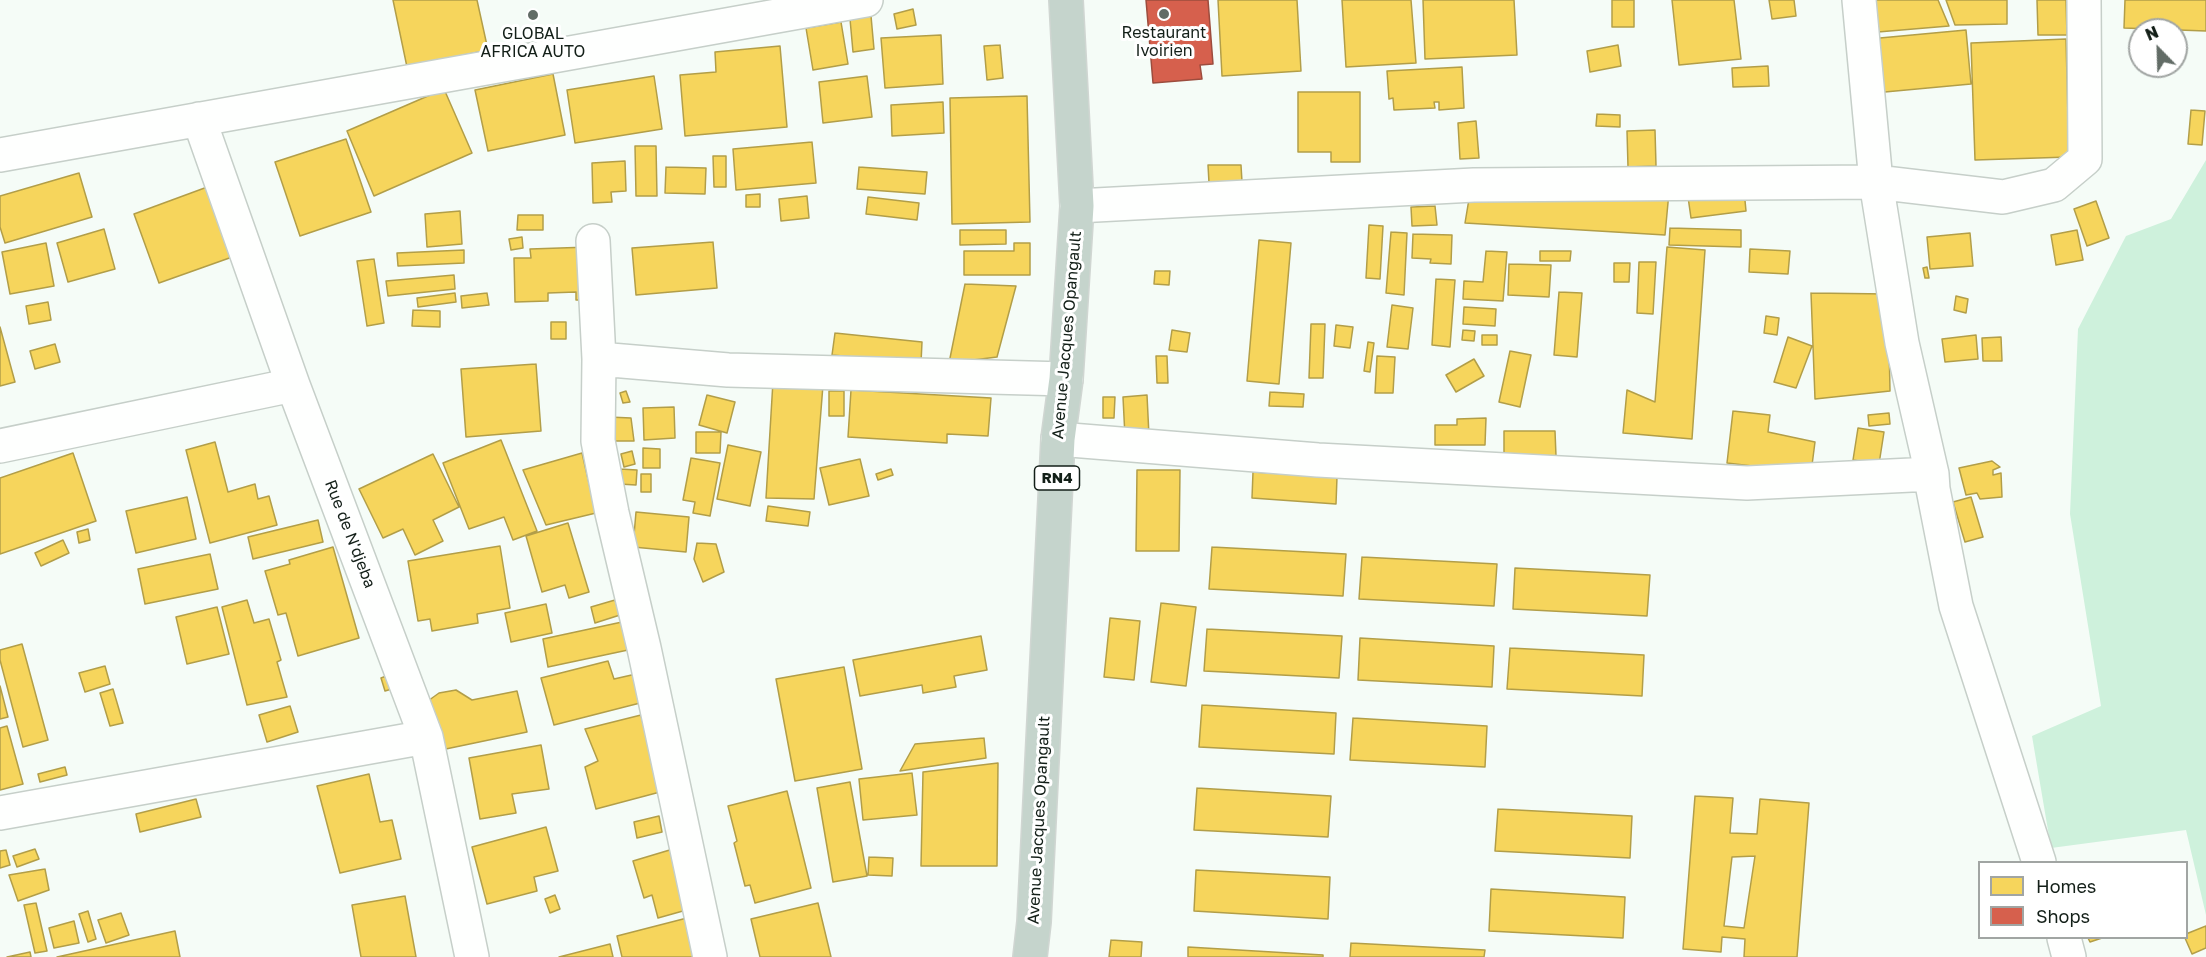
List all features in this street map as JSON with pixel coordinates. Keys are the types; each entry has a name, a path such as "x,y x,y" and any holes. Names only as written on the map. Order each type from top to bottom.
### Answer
{"highway":[{"name":"Avenue Jacques Opangault","path":"1030,957 1035,899 1058,439 1066,378 1077,206 1066,0"}],"street":[{"path":"0,155 866,0"},
{"path":"1860,0 1861,37 1876,182 1902,343 1932,474 1956,606 2039,861"},
{"path":"1077,206 1474,185 1876,182 2003,198 2054,185 2085,159 2084,0"},
{"name":"Rue de N'djeba","path":"199,119 293,385 426,736 472,957"},
{"path":"593,241 599,359 598,441 710,957"},
{"path":"599,359 728,370 1066,378"},
{"path":"0,446 293,385"},
{"path":"1058,439 1318,460 1736,483 1932,474"},
{"path":"0,813 426,736"},
{"path":"2064,939 2069,957"}],"green space":[{"path":"2206,160 2206,915 2186,830 2051,848 2032,736 2101,706 2070,514 2078,329 2126,236 2171,219"}],"building: Homes":[{"path":"393,0 477,0 488,50 407,67"},
{"path":"1218,0 1297,0 1301,71 1222,76"},
{"path":"1342,0 1411,0 1416,63 1346,67"},
{"path":"1423,0 1514,0 1517,55 1425,59"},
{"path":"1612,0 1634,0 1634,27 1612,27"},
{"path":"1672,0 1734,0 1741,59 1679,65"},
{"path":"1769,0 1794,0 1796,16 1772,19"},
{"path":"1865,0 1938,0 1949,26 1866,33"},
{"path":"1946,0 2007,0 2007,24 1955,25"},
{"path":"2037,0 2066,0 2067,35 2038,35"},
{"path":"2125,0 2206,0 2206,31 2188,30 2188,18 2128,18 2128,28 2124,28"},
{"path":"913,9 916,25 897,29 894,14"},
{"path":"871,16 874,49 853,52 850,19"},
{"path":"841,22 848,64 813,70 806,28"},
{"path":"1966,30 1971,84 1874,93 1869,39"},
{"path":"941,35 943,84 885,88 881,38"},
{"path":"2066,39 2069,157 1975,160 1971,43"},
{"path":"1000,45 1003,78 987,80 984,46"},
{"path":"1618,45 1621,66 1590,72 1587,51"},
{"path":"780,46 787,127 685,136 680,75 716,72 715,52"},
{"path":"1768,66 1769,86 1733,87 1732,68"},
{"path":"1462,67 1464,108 1439,110 1439,102 1434,102 1435,108 1394,110 1393,98 1389,99 1387,71"},
{"path":"553,74 565,135 488,151 475,90"},
{"path":"654,76 662,129 575,143 567,90"},
{"path":"867,76 872,117 823,123 819,82"},
{"path":"444,89 472,153 374,196 347,131"},
{"path":"1298,92 1360,92 1360,162 1331,162 1331,152 1298,152"},
{"path":"1027,96 1030,222 952,224 950,98"},
{"path":"943,102 944,133 892,136 891,105"},
{"path":"2191,110 2205,111 2202,145 2188,144"},
{"path":"1597,114 1620,115 1620,127 1596,126"},
{"path":"1476,121 1479,158 1460,159 1458,123"},
{"path":"1655,130 1656,166 1628,167 1627,131"},
{"path":"346,139 371,212 300,236 275,162"},
{"path":"812,142 816,183 736,190 733,149"},
{"path":"635,146 656,146 657,196 636,196"},
{"path":"713,156 726,156 726,187 714,187"},
{"path":"625,161 626,191 611,192 612,202 593,203 592,163"},
{"path":"1208,165 1241,165 1242,182 1209,183"},
{"path":"666,167 706,168 705,194 665,193"},
{"path":"859,167 927,172 925,194 857,189"},
{"path":"79,173 92,217 5,243 0,227 0,196"},
{"path":"210,186 235,256 159,283 134,214"},
{"path":"1744,190 1746,211 1691,218 1688,197"},
{"path":"1669,192 1665,235 1465,223 1470,193"},
{"path":"760,194 760,207 746,207 746,195"},
{"path":"807,196 809,218 781,221 779,199"},
{"path":"868,197 919,203 917,220 866,214"},
{"path":"2096,201 2109,238 2087,246 2074,209"},
{"path":"1435,206 1437,225 1412,226 1411,207"},
{"path":"460,211 462,244 427,247 425,214"},
{"path":"518,215 543,215 543,230 517,230"},
{"path":"1369,225 1383,226 1380,279 1366,278"},
{"path":"1670,228 1741,230 1741,247 1669,245"},
{"path":"104,229 115,269 68,282 57,243"},
{"path":"960,230 1006,230 1006,244 960,245"},
{"path":"2077,230 2083,260 2056,265 2051,235"},
{"path":"1391,232 1407,233 1404,295 1386,293"},
{"path":"1970,233 1973,266 1930,269 1927,237"},
{"path":"1413,234 1452,235 1451,264 1430,263 1431,259 1412,258"},
{"path":"522,237 523,248 511,250 509,239"},
{"path":"1259,240 1291,243 1279,384 1247,381"},
{"path":"713,242 717,288 636,295 632,248"},
{"path":"46,243 54,286 10,294 2,252"},
{"path":"1014,243 1030,243 1030,275 964,275 964,251 1014,251"},
{"path":"590,247 591,300 576,300 576,292 548,293 548,301 515,302 514,258 531,258 530,249"},
{"path":"1667,247 1705,250 1692,439 1623,433 1627,390 1655,402"},
{"path":"1750,249 1790,251 1788,274 1749,272"},
{"path":"464,250 464,263 398,266 397,253"},
{"path":"1486,251 1507,252 1503,301 1463,299 1464,281 1483,282"},
{"path":"1540,251 1571,251 1570,261 1540,261"},
{"path":"374,259 384,323 367,326 357,261"},
{"path":"1639,262 1656,262 1653,314 1637,313"},
{"path":"1614,263 1630,263 1629,282 1614,282"},
{"path":"1509,264 1551,265 1549,297 1508,295"},
{"path":"1927,267 1929,278 1925,278 1923,268"},
{"path":"1155,271 1170,271 1169,285 1154,284"},
{"path":"454,275 455,289 388,296 386,281"},
{"path":"1436,279 1455,280 1450,347 1432,345"},
{"path":"965,284 1016,286 997,357 949,363"},
{"path":"1559,292 1582,293 1577,357 1554,355"},
{"path":"455,293 456,302 418,307 417,298"},
{"path":"487,293 489,305 462,308 461,296"},
{"path":"1811,293 1888,294 1890,391 1815,399"},
{"path":"1956,296 1968,299 1966,313 1954,310"},
{"path":"48,302 51,320 29,324 26,306"},
{"path":"1392,305 1413,308 1408,349 1387,347"},
{"path":"1464,307 1496,309 1495,326 1463,324"},
{"path":"413,310 440,311 440,327 412,326"},
{"path":"1766,316 1779,318 1777,335 1764,333"},
{"path":"551,322 566,322 566,339 551,339"},
{"path":"1311,324 1325,324 1323,378 1309,378"},
{"path":"1336,325 1353,327 1350,348 1334,346"},
{"path":"0,327 15,382 0,386"},
{"path":"1172,330 1190,333 1187,352 1169,350"},
{"path":"1463,330 1475,331 1474,341 1462,340"},
{"path":"835,333 922,342 921,363 832,355"},
{"path":"1482,335 1497,335 1497,345 1482,345"},
{"path":"1976,335 1978,359 1945,362 1942,339"},
{"path":"1788,337 1812,346 1796,388 1774,382"},
{"path":"2001,337 2002,361 1983,361 1982,338"},
{"path":"1368,342 1374,343 1370,372 1364,371"},
{"path":"55,344 60,362 35,369 30,351"},
{"path":"1510,351 1531,355 1520,407 1499,402"},
{"path":"1156,356 1167,356 1168,383 1157,383"},
{"path":"1377,356 1395,357 1393,393 1375,393"},
{"path":"1474,359 1484,376 1456,392 1446,375"},
{"path":"536,364 541,431 466,437 461,369"},
{"path":"773,381 823,385 814,499 766,498"},
{"path":"851,390 991,398 988,436 947,434 947,443 848,437"},
{"path":"626,391 630,402 623,403 620,393"},
{"path":"829,391 844,391 844,416 829,416"},
{"path":"1270,392 1304,394 1303,407 1269,406"},
{"path":"707,395 735,402 727,433 699,425"},
{"path":"1147,395 1149,436 1125,437 1123,397"},
{"path":"1103,397 1115,397 1114,418 1103,418"},
{"path":"674,407 675,438 644,440 643,408"},
{"path":"1733,411 1770,415 1768,432 1815,442 1811,473 1727,463"},
{"path":"1889,413 1890,424 1869,426 1868,415"},
{"path":"609,417 631,418 634,441 611,441"},
{"path":"1486,418 1485,445 1435,445 1435,425 1457,425 1457,419"},
{"path":"1858,428 1884,432 1879,464 1853,460"},
{"path":"1504,431 1555,431 1556,456 1504,456"},
{"path":"696,432 721,432 720,453 696,453"},
{"path":"501,440 537,531 513,540 504,517 469,529 443,463"},
{"path":"215,442 228,492 255,484 258,499 269,496 277,525 210,543 186,450"},
{"path":"728,445 761,452 750,506 717,499"},
{"path":"643,448 660,449 660,468 643,468"},
{"path":"632,451 635,464 624,467 621,454"},
{"path":"73,453 96,521 0,554 0,478"},
{"path":"582,453 596,513 546,525 523,470"},
{"path":"433,454 459,507 433,520 443,541 415,555 403,529 383,538 359,489"},
{"path":"691,458 720,463 710,516 693,513 695,502 683,500"},
{"path":"860,459 869,496 829,505 820,468"},
{"path":"1992,461 2000,467 1993,470 1993,475 2001,473 2002,497 1980,499 1977,493 1966,495 1959,468"},
{"path":"620,469 637,470 636,485 619,484"},
{"path":"891,469 893,475 878,480 876,474"},
{"path":"1137,470 1180,470 1179,551 1136,551"},
{"path":"1253,472 1337,477 1336,504 1252,498"},
{"path":"641,474 651,474 651,492 641,492"},
{"path":"187,497 196,539 136,553 126,511"},
{"path":"1971,497 1983,537 1965,542 1953,502"},
{"path":"768,506 810,512 808,526 766,521"},
{"path":"636,512 689,517 686,552 633,547"},
{"path":"318,520 323,542 253,559 248,537"},
{"path":"568,523 589,592 569,598 565,585 542,592 526,536"},
{"path":"88,529 90,540 79,543 77,532"},
{"path":"63,540 69,553 41,566 35,553"},
{"path":"697,543 716,544 724,572 703,582 694,559"},
{"path":"500,546 510,608 477,614 478,623 432,631 430,619 418,621 408,561"},
{"path":"333,547 359,638 298,656 286,613 278,615 265,571 290,564 289,560"},
{"path":"1212,547 1346,554 1343,596 1209,589"},
{"path":"210,554 218,589 145,604 138,569"},
{"path":"1362,557 1497,564 1494,606 1359,599"},
{"path":"1515,568 1650,575 1647,616 1513,609"},
{"path":"247,600 254,623 269,619 281,660 277,662 287,697 247,705 222,607"},
{"path":"615,600 620,615 595,623 591,607"},
{"path":"1161,603 1196,607 1186,686 1151,682"},
{"path":"546,604 552,633 511,642 505,613"},
{"path":"217,607 229,654 187,664 176,617"},
{"path":"1110,618 1140,621 1134,680 1104,677"},
{"path":"622,622 628,650 548,667 543,639"},
{"path":"1207,629 1342,636 1339,678 1204,671"},
{"path":"981,636 987,670 954,676 956,687 923,693 922,685 860,696 853,660"},
{"path":"1360,638 1494,646 1492,687 1358,680"},
{"path":"22,644 48,740 23,747 0,660 0,650"},
{"path":"1510,648 1644,655 1642,696 1507,689"},
{"path":"608,661 614,679 636,674 644,702 554,725 541,678"},
{"path":"105,666 110,684 85,692 79,673"},
{"path":"844,667 862,769 795,781 776,679"},
{"path":"397,672 402,686 385,691 381,678"},
{"path":"0,686 8,717 0,719"},
{"path":"113,689 123,723 110,726 100,693"},
{"path":"456,690 472,700 517,691 527,732 441,750 421,706 439,693"},
{"path":"1202,705 1336,713 1334,754 1199,747"},
{"path":"290,706 298,732 267,742 259,715"},
{"path":"641,715 660,792 596,809 585,767 598,761 585,729"},
{"path":"1353,718 1487,726 1485,767 1350,760"},
{"path":"7,726 23,784 0,790 0,728"},
{"path":"984,738 986,758 900,771 915,744"},
{"path":"541,745 549,789 512,794 516,813 480,819 469,758"},
{"path":"998,763 997,866 921,866 923,772"},
{"path":"65,767 67,775 40,782 38,774"},
{"path":"912,773 917,815 863,820 859,779"},
{"path":"369,774 380,822 392,820 401,859 340,873 317,786"},
{"path":"850,782 867,876 833,882 817,788"},
{"path":"1197,788 1331,796 1328,837 1194,830"},
{"path":"787,791 811,888 755,903 750,885 745,886 734,843 737,841 728,806"},
{"path":"1695,796 1733,798 1730,833 1757,834 1760,799 1809,803 1797,957 1744,957 1745,939 1722,937 1721,952 1683,949","holes":["1755,856 1744,928 1724,926 1732,857"]},
{"path":"196,799 201,817 140,832 136,814"},
{"path":"1498,809 1632,816 1630,858 1495,851"},
{"path":"659,816 662,832 637,838 634,822"},
{"path":"546,827 558,871 534,877 537,891 487,904 472,847"},
{"path":"35,849 39,859 17,867 13,856"},
{"path":"673,849 690,909 658,918 652,895 644,898 633,861"},
{"path":"6,850 10,865 0,868 0,851"},
{"path":"869,857 893,858 892,876 868,875"},
{"path":"45,869 49,890 18,901 9,875"},
{"path":"1196,870 1330,877 1328,919 1194,911"},
{"path":"1491,889 1625,897 1623,938 1489,931"},
{"path":"555,895 560,909 550,913 545,899"},
{"path":"405,896 416,957 361,957 352,905"},
{"path":"36,903 47,951 35,953 24,905"},
{"path":"818,903 831,957 760,957 751,919"},
{"path":"88,911 96,939 88,942 79,914"},
{"path":"121,913 129,935 106,943 98,920"},
{"path":"687,918 696,957 622,957 617,936"},
{"path":"74,921 79,943 54,948 49,928"},
{"path":"2206,926 2206,948 2192,954 2185,939 2188,939 2188,933"},
{"path":"175,931 180,957 57,957"},
{"path":"1111,940 1142,942 1141,957 1109,957"},
{"path":"1351,943 1485,950 1484,957 1350,957"},
{"path":"610,944 613,957 559,957"},
{"path":"1188,947 1323,955 1323,957 1188,957"},
{"path":"30,952 31,957 7,957"}],"building: Shops":[{"path":"1146,0 1208,0 1213,64 1200,65 1202,79 1153,83"}],"place":[{"name":"Restaurant Ivoirien","path":"1164,14"},
{"name":"GLOBAL AFRICA AUTO","path":"533,15"}]}
